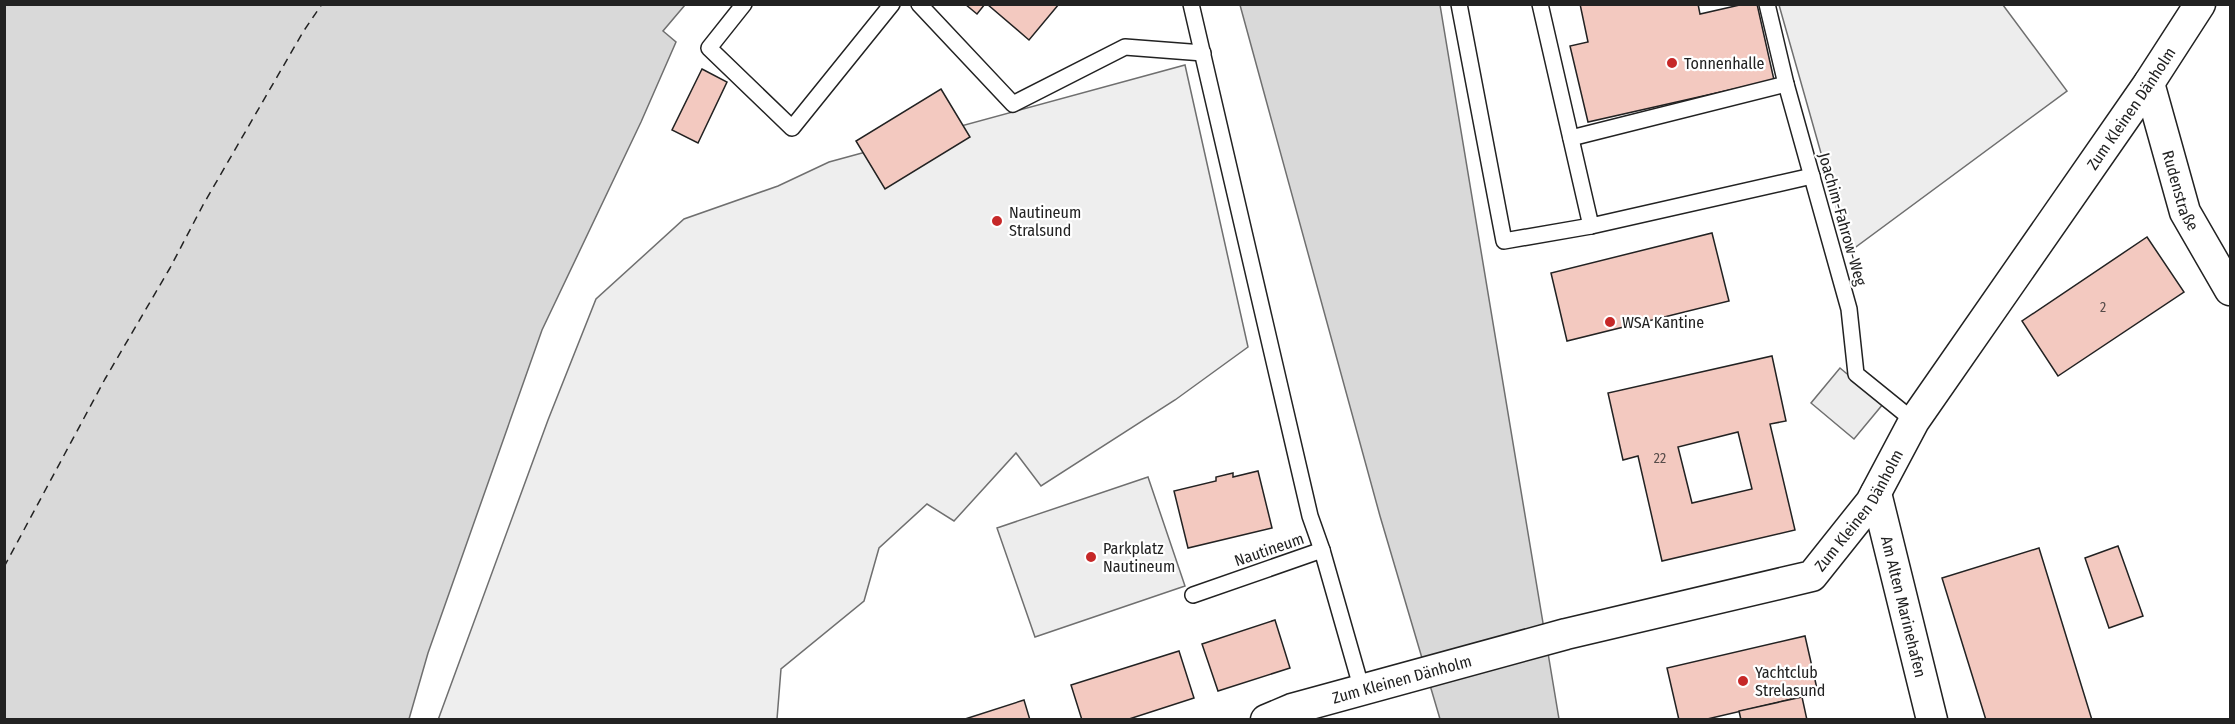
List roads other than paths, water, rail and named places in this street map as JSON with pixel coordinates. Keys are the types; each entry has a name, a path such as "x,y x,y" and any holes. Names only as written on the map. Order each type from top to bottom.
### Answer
{"street":[{"name":"Zum Kleinen Dänholm","path":"1266,720 1292,709 1566,634 1812,576 1876,493 1914,421 2149,83 2200,4"},
{"name":"Rudenstraße","path":"2149,83 2185,212 2230,290"},
{"name":"Am Alten Marinehafen","path":"1876,493 1932,720"}],"lane":[{"path":"744,4 709,48 792,128 892,4"},
{"path":"919,4 1013,104 1125,47 1203,53"},
{"path":"1191,4 1310,516 1322,550"},
{"path":"1459,4 1504,241 1591,226 1812,176"},
{"path":"1540,4 1591,226"},
{"name":"Joachim-Fahrow-Weg","path":"1767,4 1786,84 1849,309 1856,374 1914,421"},
{"path":"1571,138 1786,84"},
{"name":"Nautineum","path":"1193,594 1322,550 1362,690"}],"place":[{"name":"Tonnenhalle","path":"1672,63"},
{"name":"Nautineum Stralsund","path":"997,221"},
{"name":"WSA Kantine","path":"1610,322"},
{"name":"Parkplatz Nautineum","path":"1091,557"},
{"name":"Yachtclub Strelasund","path":"1743,681"}]}
